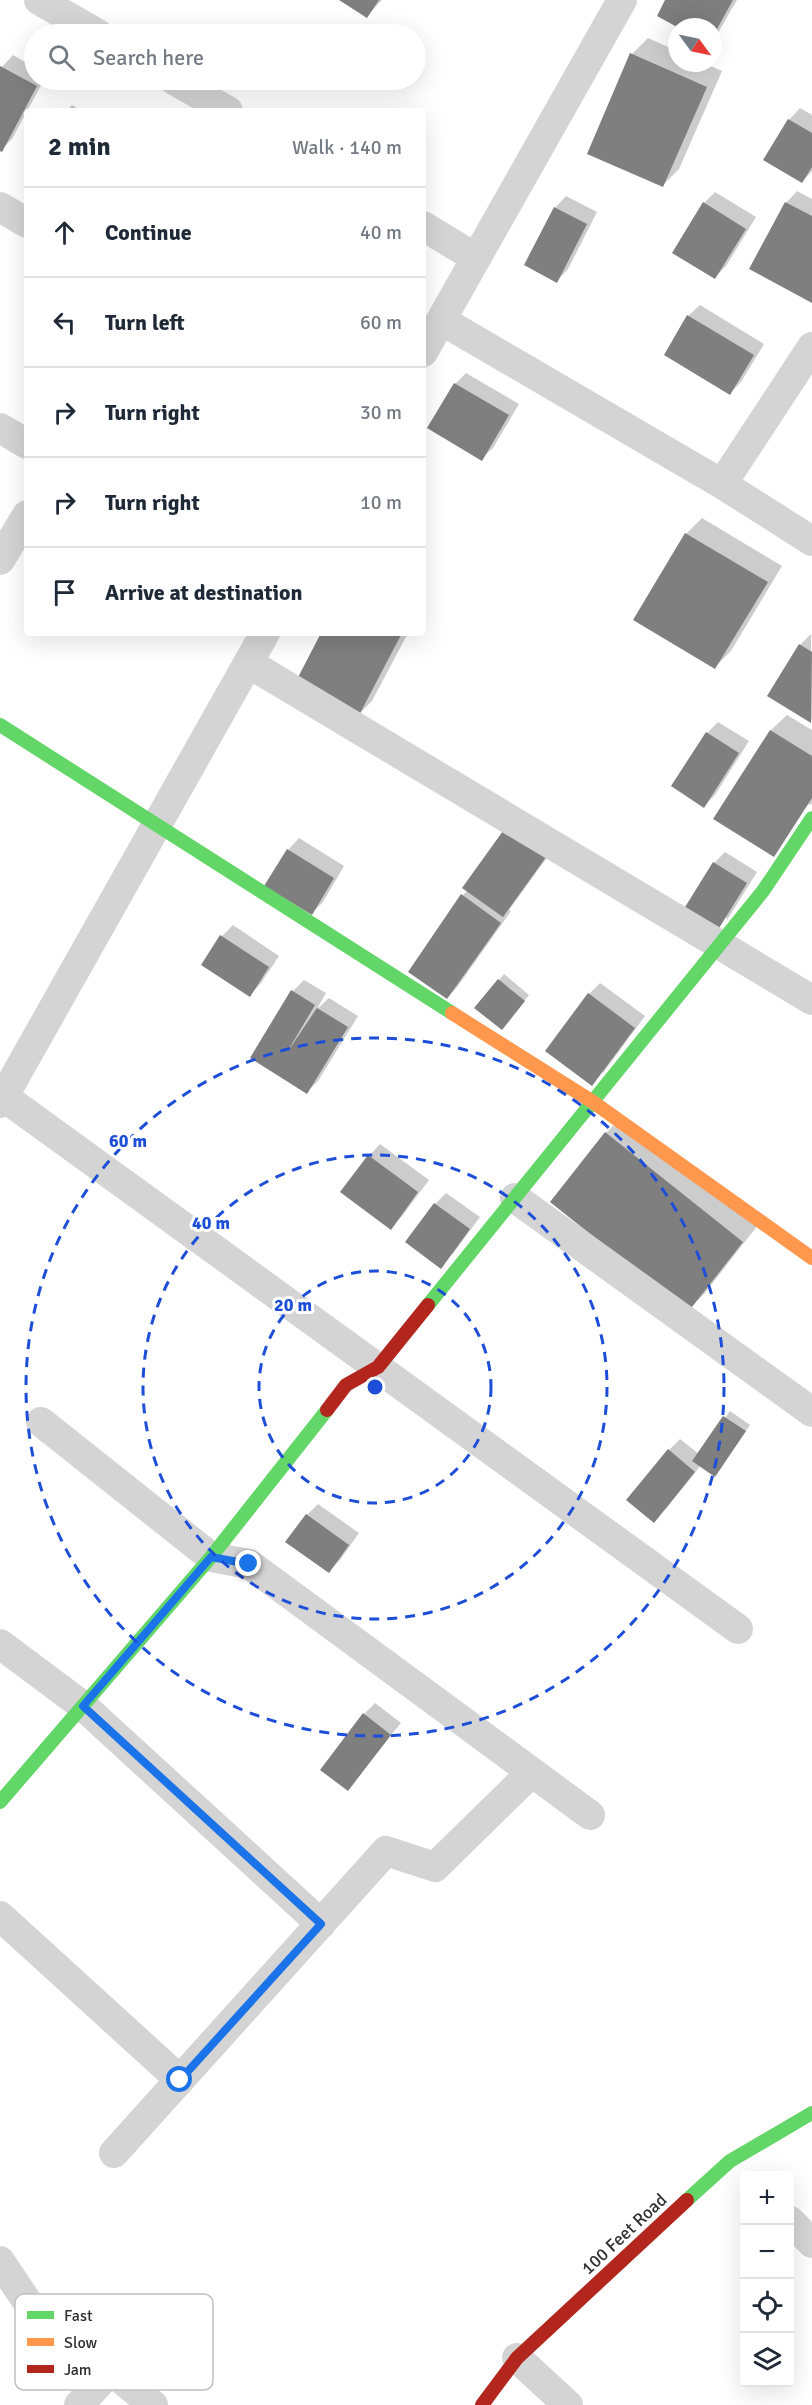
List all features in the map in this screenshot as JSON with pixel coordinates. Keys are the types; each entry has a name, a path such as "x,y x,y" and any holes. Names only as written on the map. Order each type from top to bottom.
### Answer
{"street":[{"path":"39,0 81,24"},
{"path":"426,347 622,0"},
{"path":"191,90 223,108"},
{"path":"0,207 24,221"},
{"path":"426,228 477,258"},
{"path":"441,320 722,484 812,541"},
{"path":"722,484 812,347"},
{"path":"0,428 24,442"},
{"path":"0,560 24,520"},
{"path":"263,636 2,1100 378,1367 738,1629"},
{"path":"248,663 812,1000"},
{"path":"0,725 157,827 593,1102 812,1258"},
{"path":"0,1802 211,1557 346,1385 378,1367 721,945 763,891 812,818"},
{"path":"515,1198 812,1413"},
{"path":"41,1422 211,1557 249,1564 590,1815"},
{"path":"0,1644 83,1706 321,1924"},
{"path":"114,2153 386,1851 435,1867 531,1773"},
{"path":"0,1916 180,2080"},
{"name":"100 Feet Road","path":"482,2405 517,2358 737,2168 812,2114"},
{"path":"793,2225 812,2243"},
{"path":"0,2261 22,2294"},
{"path":"517,2358 568,2405"},
{"path":"79,2405 93,2390"},
{"path":"135,2390 153,2405"}],"building":[{"path":"339,0 379,0 367,18"},
{"path":"665,0 733,0 722,20 668,18 668,22 657,16"},
{"path":"630,53 668,70 668,72 673,72 707,87 663,187 587,154"},
{"path":"0,66 24,79 24,90 35,90 2,152 0,151"},
{"path":"788,119 812,133 812,167 802,183 763,160"},
{"path":"703,202 746,229 715,279 672,253"},
{"path":"785,202 812,216 812,303 749,269"},
{"path":"554,207 587,224 557,283 524,265"},
{"path":"687,315 754,355 730,395 664,355"},
{"path":"454,383 509,415 482,461 427,428"},
{"path":"685,533 768,582 715,669 633,620"},
{"path":"319,636 400,636 357,719 294,685"},
{"path":"799,644 812,652 811,723 767,696"},
{"path":"770,730 812,756 812,798 774,857 713,819"},
{"path":"706,732 739,753 704,808 671,786"},
{"path":"508,824 549,853 503,917 462,888"},
{"path":"287,849 334,878 312,915 264,886"},
{"path":"713,862 747,883 716,933 682,912"},
{"path":"461,894 501,923 447,999 408,972"},
{"path":"220,935 269,967 250,997 201,965"},
{"path":"498,979 525,1001 502,1030 474,1008"},
{"path":"291,990 315,1005 286,1054 317,1008 348,1027 307,1094 250,1058"},
{"path":"588,993 635,1028 592,1086 545,1051"},
{"path":"605,1132 743,1242 688,1312 550,1202"},
{"path":"368,1155 418,1192 391,1230 340,1192"},
{"path":"434,1203 470,1229 441,1269 405,1242"},
{"path":"723,1416 746,1431 715,1477 692,1461"},
{"path":"668,1449 695,1472 654,1523 626,1500"},
{"path":"306,1514 349,1545 329,1573 285,1542"},
{"path":"363,1713 391,1735 348,1791 320,1770"}],"traffic: fast":[{"path":"0,725 452,1013"},
{"path":"428,1305 763,891 812,818"},
{"path":"0,1802 211,1557 327,1410"},
{"path":"687,2200 730,2161 812,2113"}],"traffic: slow":[{"path":"452,1013 593,1102 812,1258"}],"traffic: jam":[{"path":"327,1410 346,1385 378,1367 428,1305"},
{"path":"482,2405 517,2358 687,2200"}],"route":[{"path":"180,2080 321,1924 83,1706 211,1557 249,1564"}]}
